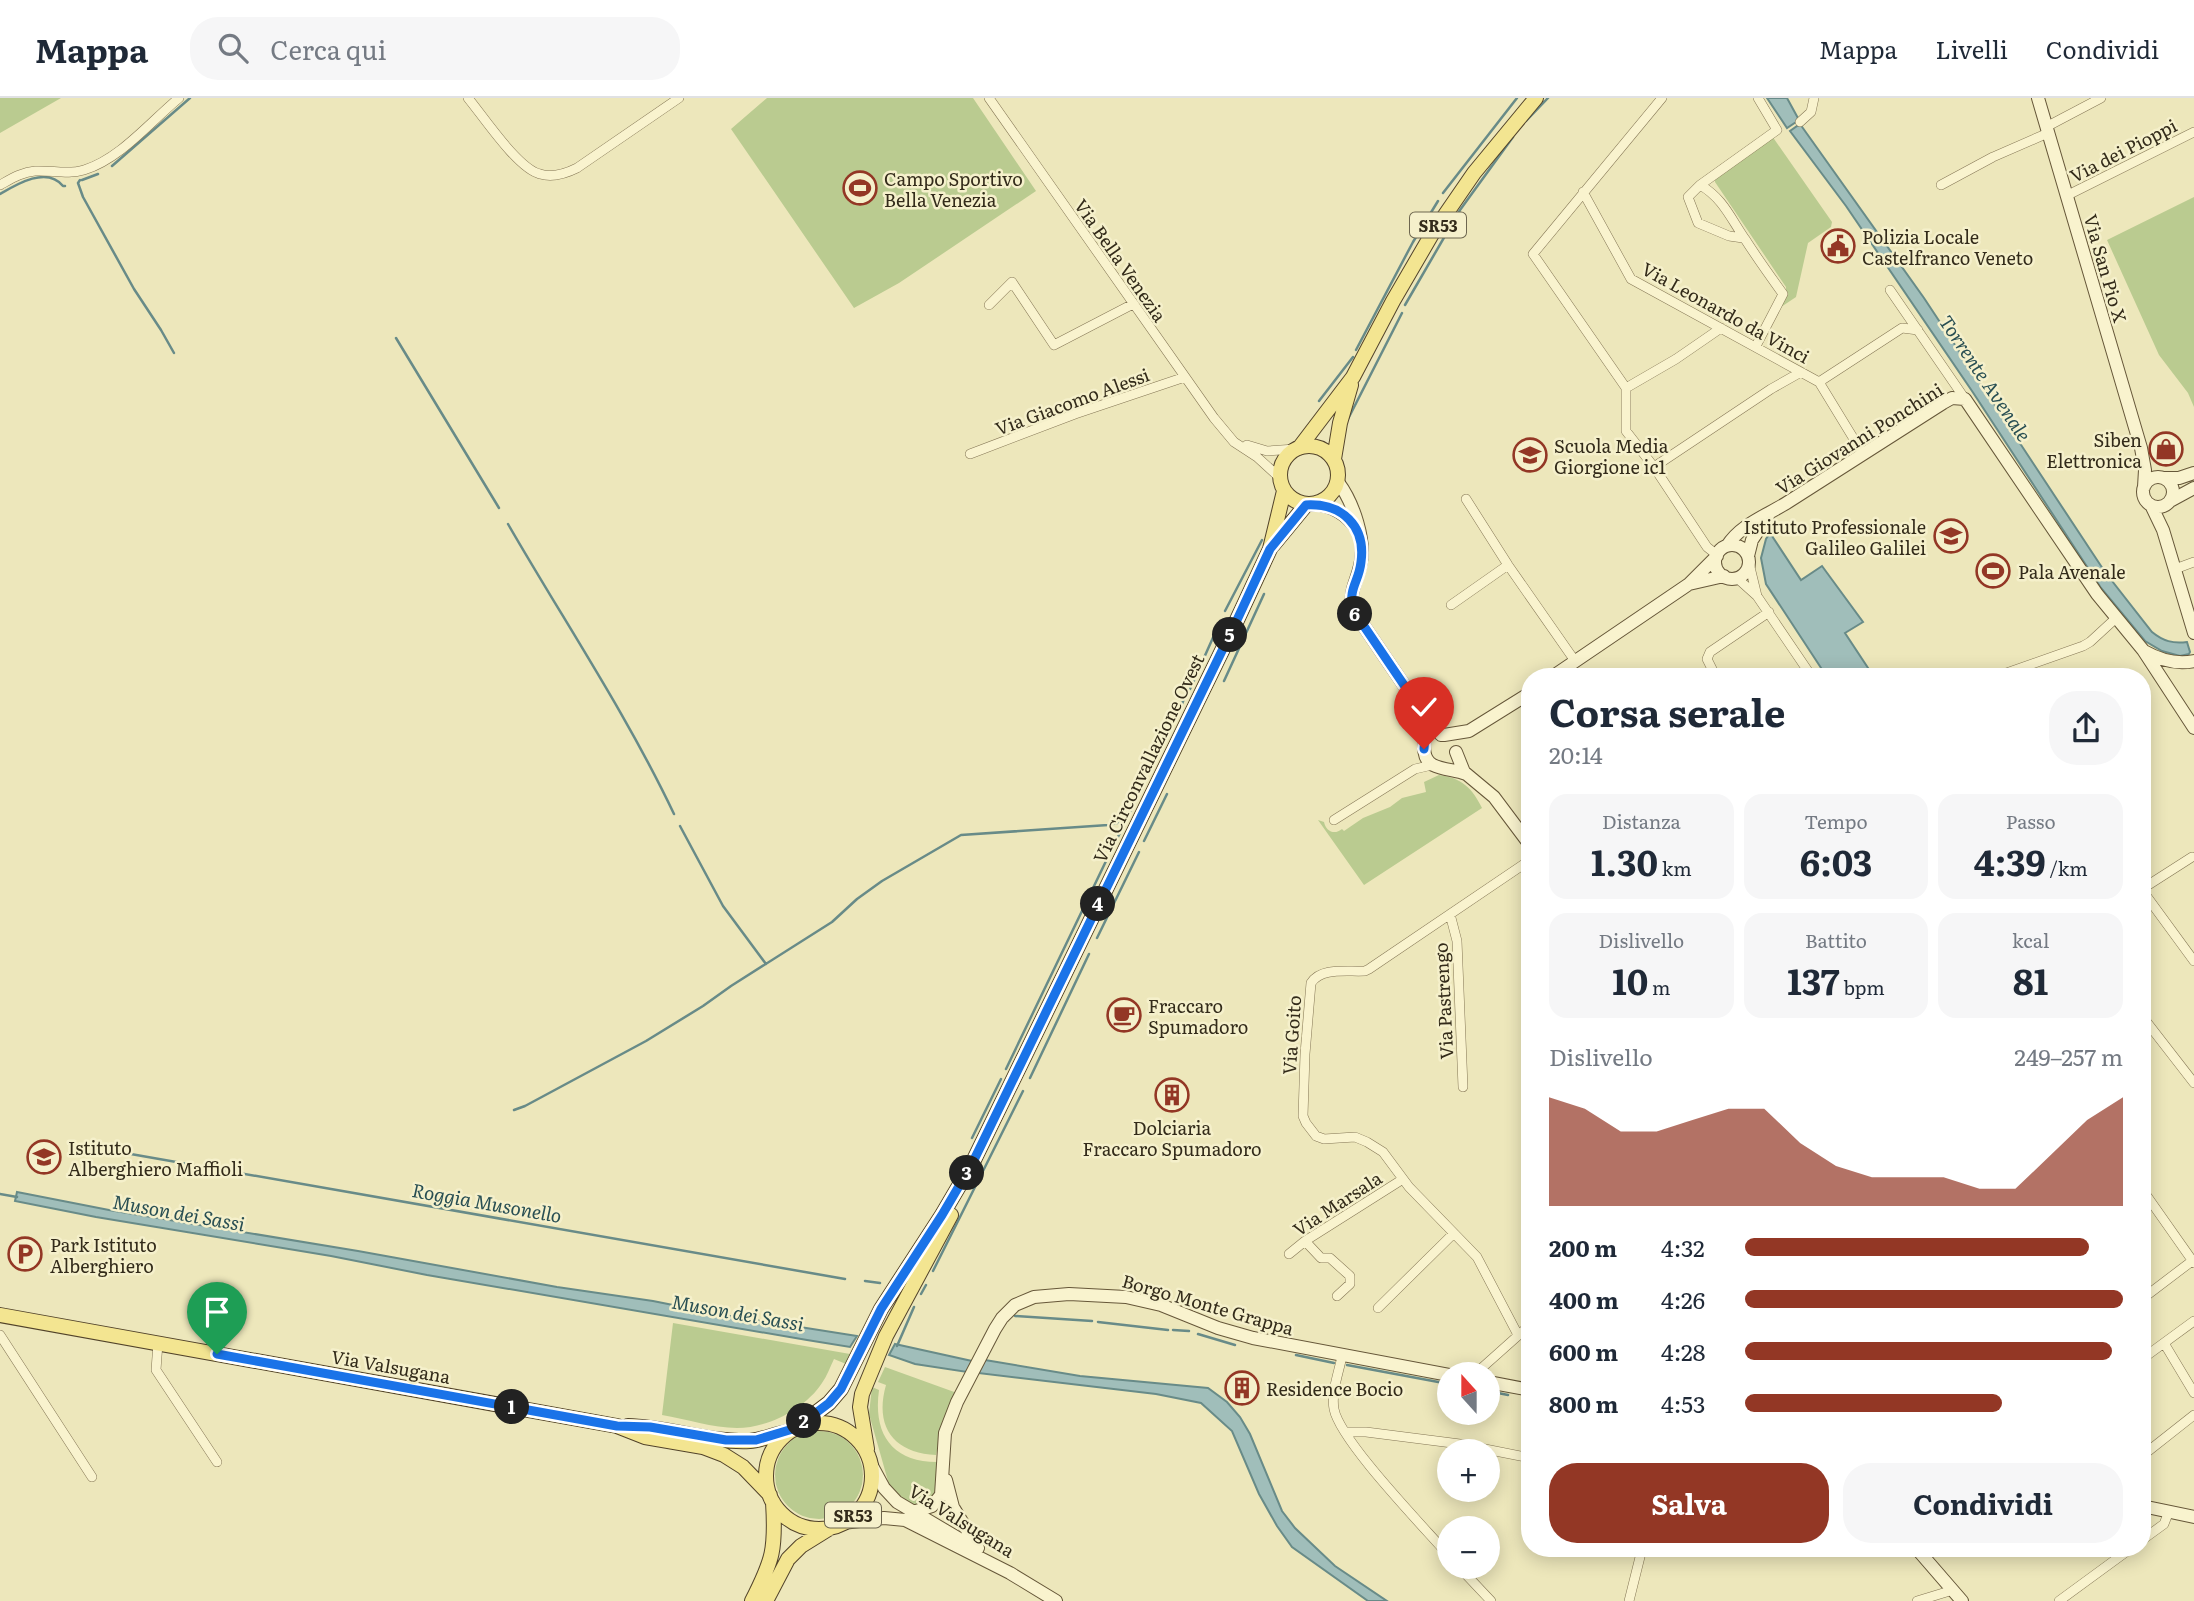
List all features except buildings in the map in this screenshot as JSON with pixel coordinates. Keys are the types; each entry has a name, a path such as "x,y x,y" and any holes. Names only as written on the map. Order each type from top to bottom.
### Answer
{"main road":[{"name":"Via Circonvallazione Ovest","path":"752,1601 770,1565 772,1555 775,1527 766,1477 769,1459 778,1443 841,1389 889,1296 968,1171 1270,549 1282,484 1283,461 1297,449 1353,377 1432,234 1474,173 1536,98"},
{"name":"Via Circonvallazione Ovest","path":"1270,549 1310,505 1332,494 1338,482 1334,459 1340,423 1353,377"},
{"path":"1297,449 1318,447 1334,459"},
{"path":"1282,484 1297,503 1310,505"},
{"name":"Via Circonvallazione Ovest","path":"766,1601 788,1559 801,1546 858,1511 868,1496 872,1477 860,1407 862,1394 886,1336 957,1202 968,1171"},
{"name":"Via Valsugana","path":"0,1315 617,1426 650,1427 738,1441 756,1440 794,1429"},
{"path":"794,1429 818,1423 839,1427 858,1440 870,1461"},
{"name":"Via Valsugana","path":"617,1426 645,1437 703,1447 724,1455 743,1466 771,1498"},
{"name":"SR53","path":"771,1498 791,1521 817,1528 837,1525"}],"street":[{"path":"0,185 33,171 75,173 99,165 117,153 179,98"},
{"path":"468,98 522,164 540,174 559,175 577,168 679,98"},
{"name":"Via Bella Venezia","path":"989,98 1229,438 1257,457 1282,484"},
{"path":"1662,98 1533,254 1626,388 1626,431 1719,551 1718,570 1757,596 1806,668"},
{"path":"1743,238 1729,236 1698,223 1688,197 1700,185 1777,130 1758,98"},
{"path":"1800,121 1811,112 1814,98"},
{"name":"Via San Pio X","path":"2038,98 2141,449 2145,470 2144,487"},
{"path":"1941,185 2047,130 2101,98"},
{"name":"Via dei Pioppi","path":"2066,196 2194,132"},
{"path":"1700,185 1713,192 1729,212 1743,238 1783,294 1756,346"},
{"name":"Via Leonardo da Vinci","path":"1583,191 1631,279 1819,382 1863,454"},
{"path":"989,305 1012,282 1054,345 1133,303"},
{"path":"1890,290 2115,619 2143,650 2194,728"},
{"path":"1626,388 1676,359 1721,328"},
{"path":"1819,382 1902,328 1918,330"},
{"path":"1654,467 1801,372"},
{"name":"Via Giacomo Alessi","path":"970,454 1075,414 1185,377"},
{"name":"Via Giovanni Ponchini","path":"1689,584 1738,533 1950,399 1966,399"},
{"path":"1229,438 1258,450 1297,449"},
{"name":"Via San Pio X","path":"2141,449 2151,466 2162,477"},
{"path":"2194,473 2179,478 2162,477 2149,480 2144,487 2144,496 2163,529 2194,630"},
{"path":"2162,477 2172,486 2173,494 2163,529"},
{"path":"1338,482 1356,513 1361,547 1361,562 1351,593 1353,610 1425,716 1443,735 1453,741 1460,765 1467,775"},
{"path":"2151,505 2158,507 2194,488"},
{"path":"1466,499 1575,661"},
{"path":"1310,505 1323,505 1341,513 1357,530"},
{"path":"1565,668 1689,584 1731,577 1746,571 1758,530 1770,513"},
{"path":"1719,551 1737,546 1748,560 1757,596"},
{"path":"2175,569 2194,562"},
{"path":"1451,605 1508,565"},
{"path":"1712,668 1707,659 1710,652 1769,612"},
{"path":"2021,668 2083,646 2115,619"},
{"path":"2143,650 2171,661 2194,661"},
{"path":"2158,673 2162,665 2171,661"},
{"path":"1431,758 1433,737 1469,731 1521,699"},
{"path":"1425,716 1431,758"},
{"path":"1334,820 1431,758 1452,762 1456,750 1469,731"},
{"path":"1431,758 1467,775 1494,797 1521,833"},
{"path":"2151,883 2192,857"},
{"name":"Via Goito","path":"1388,1158 1361,1138 1324,1139 1316,1136 1306,1123 1303,1116 1304,1054 1311,983 1316,976 1324,972 1369,969 1521,866"},
{"path":"2151,901 2194,961"},
{"name":"Via Pastrengo","path":"1450,914 1457,941 1463,1087"},
{"path":"2151,1028 2194,1083"},
{"name":"Via Marsala","path":"1388,1158 1403,1179 1477,1257 1518,1335"},
{"name":"Via Marsala","path":"1289,1254 1403,1179"},
{"path":"2151,1201 2193,1259 2151,1293"},
{"path":"1378,1308 1453,1234"},
{"path":"1305,1241 1321,1258 1330,1258 1350,1276 1350,1284 1337,1296"},
{"name":"Borgo Monte Grappa","path":"943,1469 945,1433 970,1377 1002,1318 1015,1305 1034,1297 1105,1294 1142,1300 1234,1333 1437,1373"},
{"path":"2151,1352 2194,1321"},
{"path":"1488,1362 1521,1332"},
{"path":"0,1335 92,1477"},
{"path":"158,1343 156,1370 217,1462"},
{"path":"2164,1343 2194,1393"},
{"path":"1342,1356 1334,1405 1337,1419 1371,1466 1437,1542"},
{"path":"1500,1384 1521,1388"},
{"path":"2151,1449 2194,1415"},
{"path":"1345,1432 1460,1444 1521,1456"},
{"name":"Via Valsugana","path":"870,1461 891,1498 981,1551 1010,1573"},
{"path":"943,1469 953,1507 981,1551"},
{"path":"913,1512 932,1506 938,1500 942,1492 943,1469"},
{"path":"894,1518 911,1518 929,1527 945,1520 953,1507"},
{"path":"2151,1508 2194,1517"},
{"path":"2151,1533 2164,1524 2169,1511"},
{"name":"Via Valsugana","path":"837,1525 894,1518 913,1524 1010,1573 1055,1601"},
{"path":"1629,1601 1640,1557"},
{"path":"1924,1557 1962,1601"},
{"path":"2059,1601 2119,1557"},
{"path":"1470,1579 1491,1601"},
{"path":"1917,1601 1953,1590"}],"green space":[{"path":"0,98 61,98 0,133"},
{"path":"767,98 973,98 1036,191 899,283 854,308 731,129"},
{"path":"1772,136 1832,222 1831,227 1808,243 1796,297 1778,309 1786,287 1715,182 1715,177"},
{"path":"2194,197 2194,407 2188,393 2159,355 2107,240"},
{"path":"1439,775 1465,785 1482,808 1364,885 1318,820 1324,822 1331,832 1342,829 1344,831 1402,798 1426,792 1424,782"},
{"path":"673,1323 850,1354 846,1364 834,1359 815,1392 785,1415 749,1427 709,1425 662,1415"},
{"path":"885,1367 957,1393 943,1420 936,1455 909,1449 891,1435 885,1425 883,1400 886,1385 878,1382"},
{"path":"872,1387 879,1390 879,1419 888,1442 908,1457 937,1462 939,1489 931,1501 914,1506 907,1504 890,1488 869,1414"},
{"path":"819,1431 836,1435 850,1444 859,1458 863,1475 859,1492 850,1506 836,1515 819,1519 802,1515 788,1506 779,1492 775,1475 779,1458 788,1444 802,1435"}],"water":[{"path":"1767,98 1787,98 1799,120 1787,128"},
{"path":"1800,124 1924,298 2105,572 2152,632 2168,641 2187,642 2189,654 2180,656 2162,651 2145,641 2101,588 1972,391 1846,206 1790,131"},
{"path":"1770,533 1801,580 1822,566 1863,622 1845,633 1868,668 1821,668 1766,584 1761,558"},
{"path":"17,1192 557,1287 857,1336 850,1347 427,1275 15,1201"},
{"path":"895,1344 972,1361 967,1372 915,1364 889,1355"},
{"path":"985,1360 1080,1376 1208,1388 1227,1402 1240,1417 1250,1434 1282,1511 1295,1528 1335,1566 1387,1601 1368,1601 1292,1547 1259,1494 1232,1431 1201,1403 1156,1394 978,1373"}],"waterway":[{"path":"112,166 190,98"},
{"path":"1443,193 1517,98"},
{"path":"1526,121 1548,98"},
{"path":"1405,305 1460,210 1513,137"},
{"path":"82,180 98,174"},
{"path":"0,194 23,182 41,177 49,177 65,186"},
{"path":"80,180 78,183 83,197 134,289 174,353"},
{"path":"1356,350 1413,242 1438,201"},
{"path":"1348,419 1402,313"},
{"path":"396,338 499,508"},
{"path":"1319,401 1353,357"},
{"path":"508,524 615,703 674,814"},
{"path":"1225,611 1262,540"},
{"path":"1224,681 1264,594"},
{"path":"1190,689 1220,622"},
{"path":"1176,718 1184,699"},
{"path":"1144,841 1167,794"},
{"path":"1115,843 1134,804"},
{"path":"514,1110 646,1041 703,1006 832,922 882,881 961,835 1108,825 1126,821"},
{"path":"680,826 723,906 766,964"},
{"path":"1097,938 1139,852"},
{"path":"1006,1069 1107,859"},
{"path":"1030,1078 1089,954"},
{"path":"972,1138 1001,1079"},
{"path":"933,1271 1023,1091"},
{"name":"Roggia Musonello","path":"125,1153 845,1279"},
{"name":"Muson dei Sassi","path":"0,1194 17,1197"},
{"name":"Roggia Musonello","path":"865,1281 880,1283"},
{"name":"Roggia Musonello","path":"921,1294 926,1285"},
{"path":"897,1346 914,1307"},
{"name":"Roggia Musonello","path":"1015,1316 1092,1321"},
{"name":"Roggia Musonello","path":"1098,1322 1168,1330"},
{"name":"Roggia Musonello","path":"1173,1330 1189,1331"},
{"name":"Roggia Musonello","path":"1198,1334 1235,1345"},
{"name":"Roggia Musonello","path":"1296,1355 1334,1363"},
{"name":"Roggia Musonello","path":"1347,1365 1437,1382"},
{"name":"Roggia Musonello","path":"1500,1393 1508,1395"}],"place":[{"name":"Campo Sportivo Bella Venezia","path":"860,188"},
{"name":"Polizia Locale Castelfranco Veneto","path":"1838,246"},
{"name":"Siben Elettronica","path":"2166,449"},
{"name":"Scuola Media Giorgione ic1","path":"1530,455"},
{"name":"Istituto Professionale Galileo Galilei","path":"1951,536"},
{"name":"Pala Avenale","path":"1993,571"},
{"name":"Fraccaro Spumadoro","path":"1124,1015"},
{"name":"Dolciaria Fraccaro Spumadoro","path":"1172,1095"},
{"name":"Istituto Alberghiero Maffioli","path":"44,1157"},
{"name":"Park Istituto Alberghiero","path":"25,1254"},
{"name":"Residence Bocio","path":"1242,1388"}],"route":[{"path":"217,1354 617,1426 650,1427 726,1440 756,1440 796,1428 829,1403 841,1389 881,1309 968,1171 1270,549 1306,505 1332,508 1348,519 1357,530 1361,562 1350,598 1353,610 1423,713 1426,722 1424,749"}],"water label":[{"name":"Torrente Avenale","path":"1986,378"}]}
